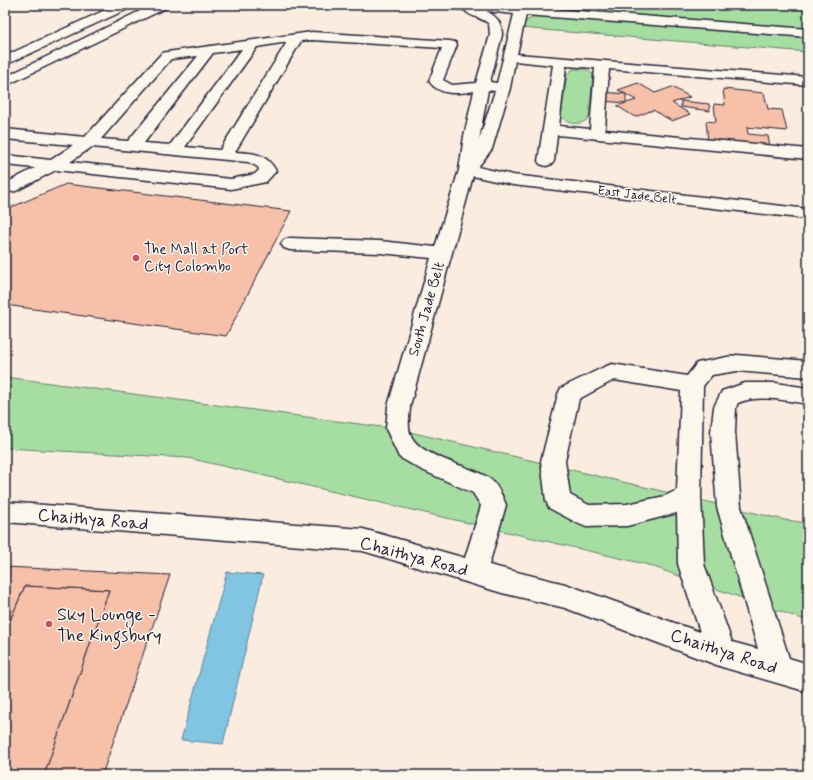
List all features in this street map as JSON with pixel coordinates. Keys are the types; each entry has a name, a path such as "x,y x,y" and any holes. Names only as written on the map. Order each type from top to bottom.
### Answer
{"street":[{"path":"104,15 114,5"},
{"path":"5,61 126,5"},
{"path":"458,5 523,8 808,33"},
{"path":"458,5 493,20 497,26 496,35 481,86 470,147 468,170"},
{"path":"571,5 808,24"},
{"path":"5,82 134,19 167,6"},
{"name":"South Jade Belt","path":"474,572 494,505 482,486 428,462 407,450 397,429 399,406 442,253 468,170 484,149 503,88 516,28 523,8"},
{"path":"5,186 10,187 54,165 89,142 167,56 312,36 450,45 436,81 441,86 457,89 470,89 481,86 503,88"},
{"path":"224,156 297,37"},
{"path":"174,151 252,44"},
{"path":"132,147 209,50"},
{"path":"510,57 808,81"},
{"path":"546,161 560,61"},
{"path":"598,134 602,64"},
{"path":"551,130 808,154"},
{"path":"5,134 251,158 264,164 268,172 260,178 232,184 5,160"},
{"name":"East Jade Belt","path":"468,170 513,180 808,214"},
{"path":"290,244 380,247 442,253"},
{"path":"722,652 691,564 689,496 692,385 706,368 738,363 808,369"},
{"path":"689,496 669,506 627,515 586,516 558,501 552,461 569,394 612,372 692,385"},
{"path":"778,669 729,506 723,432 725,407 730,397 745,391 776,391 808,396"},
{"name":"Chaithya Road","path":"5,512 363,540 502,581 565,596 722,652 808,678"}],"green space":[{"path":"562,5 785,5 808,7 808,52 520,28 528,20 538,16 560,15"},
{"path":"573,69 585,69 593,74 589,118 586,121 578,123 570,123 561,116 567,74"},
{"path":"5,377 397,429 785,520 808,523 808,621 645,564 188,458 5,448"}],"water":[{"path":"227,572 263,575 223,744 181,740"}],"building":[{"path":"638,83 655,93 672,87 690,97 672,103 690,114 672,121 653,110 635,117 617,106 636,100 618,90"},
{"path":"723,89 764,93 768,109 782,110 787,131 747,127 748,134 768,136 770,147 708,141 706,121 716,122 714,104 725,105"},
{"path":"602,92 626,94 626,103 602,101"},
{"path":"681,101 709,104 710,111 681,107"},
{"name":"The Mall at Port City Colombo","path":"66,184 291,211 226,336 5,305 5,210"},
{"path":"5,567 170,575 102,775 44,775 109,590 25,586 5,632"},
{"path":"25,586 109,590 44,775 5,775 5,632"}],"place":[{"name":"The Mall at Port City Colombo","path":"136,258"},
{"name":"Sky Lounge - The Kingsbury","path":"49,624"}]}
